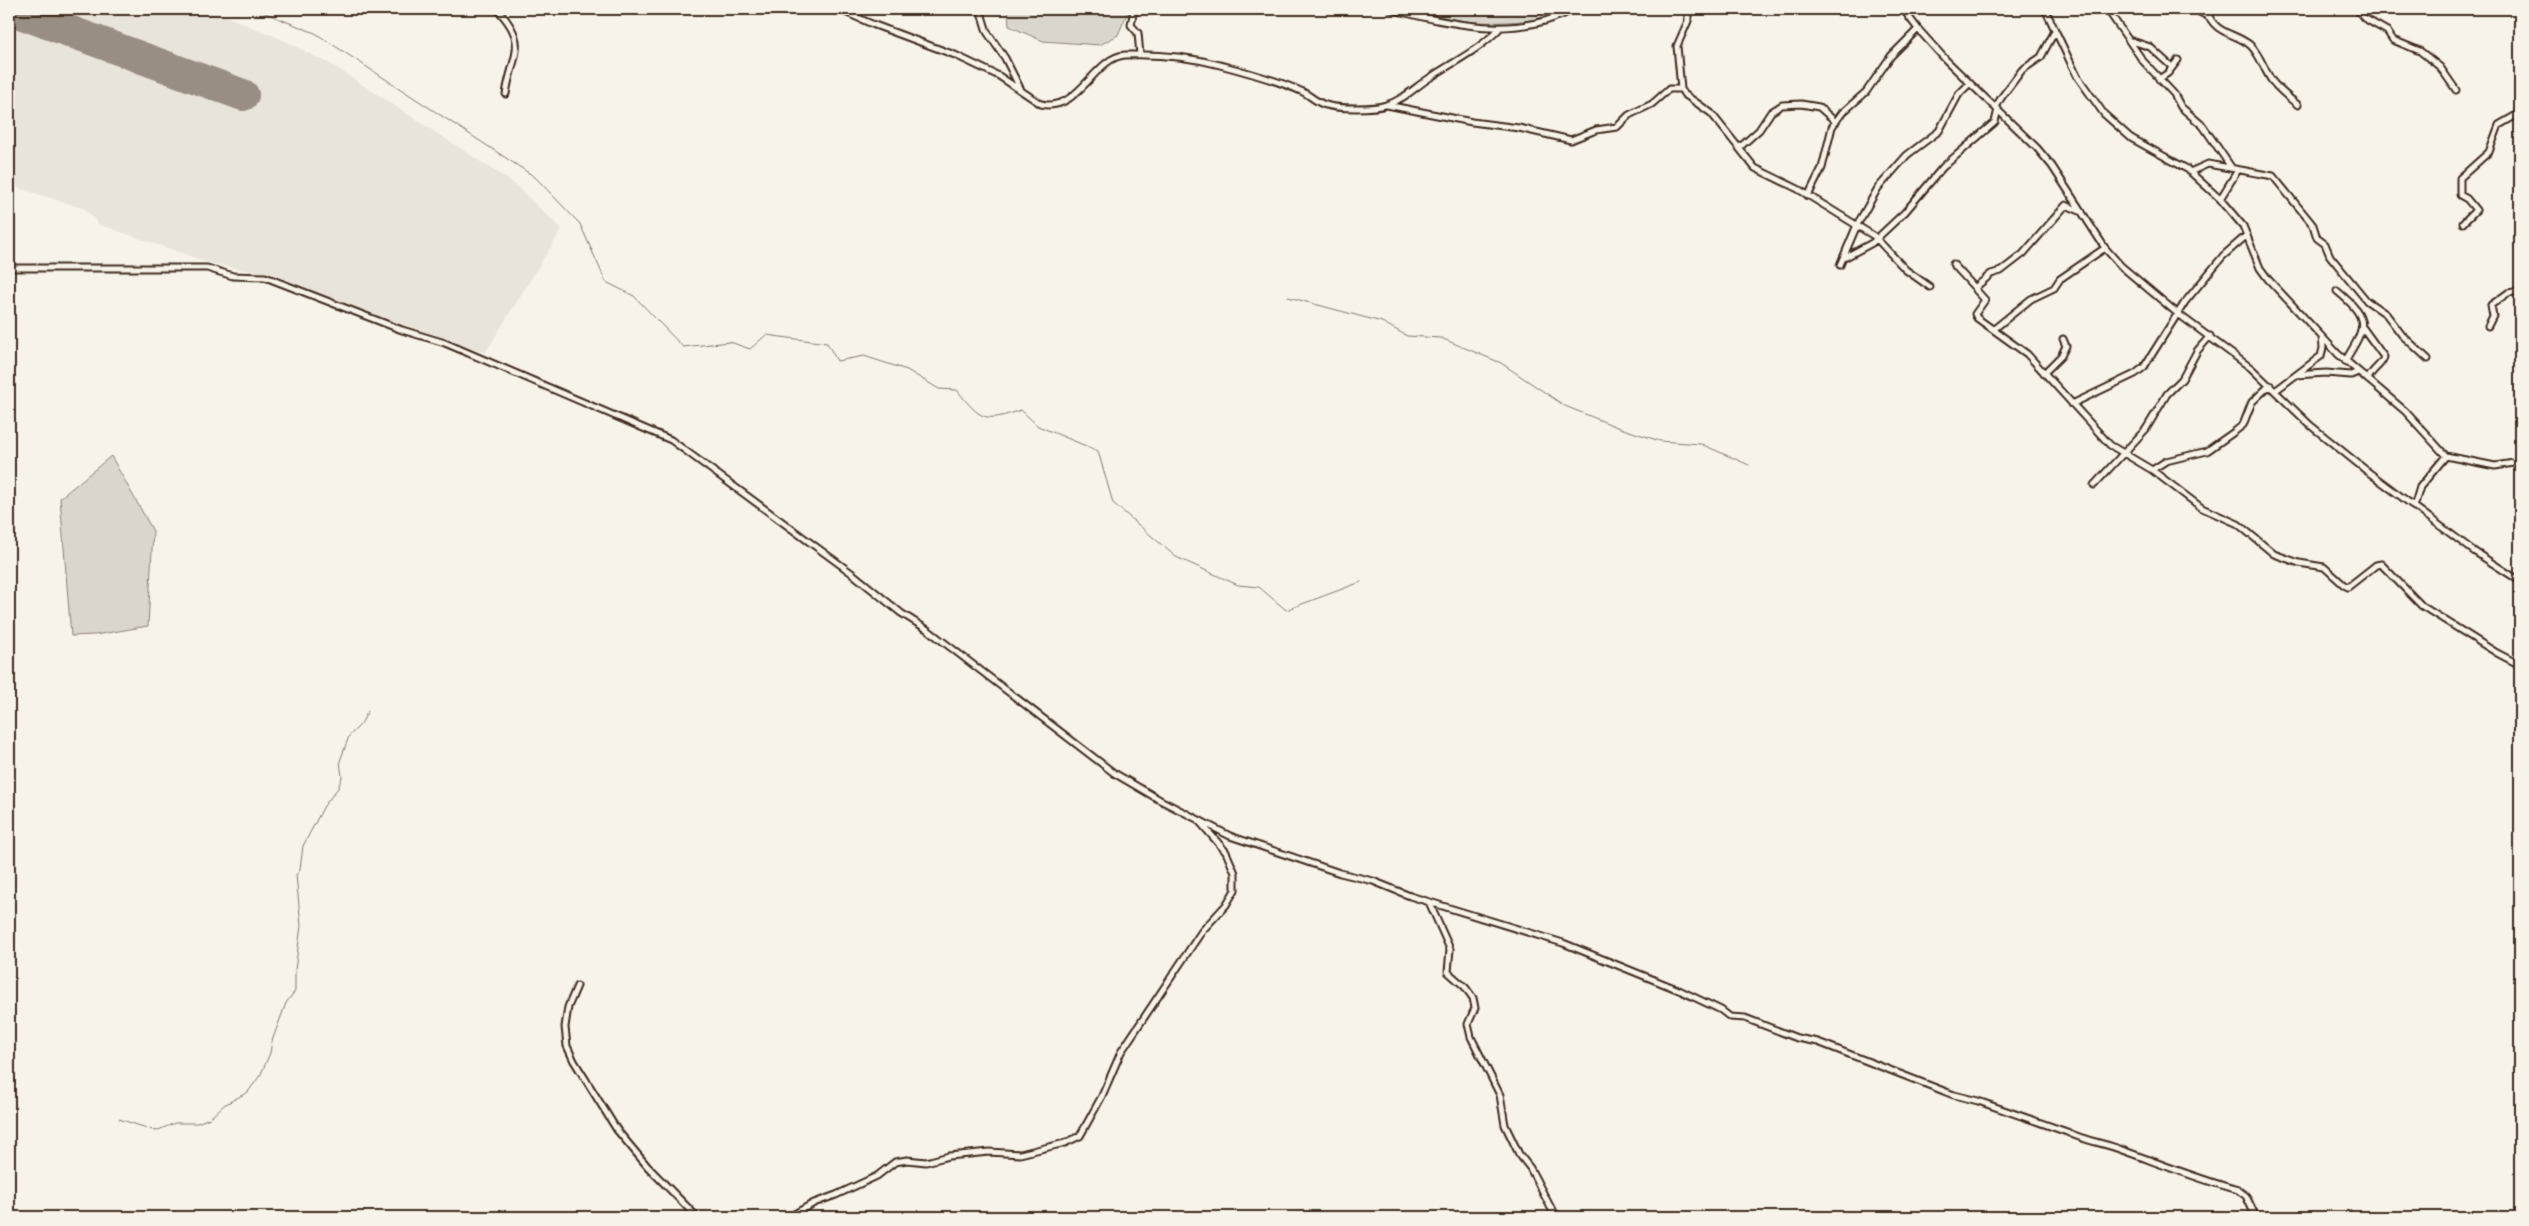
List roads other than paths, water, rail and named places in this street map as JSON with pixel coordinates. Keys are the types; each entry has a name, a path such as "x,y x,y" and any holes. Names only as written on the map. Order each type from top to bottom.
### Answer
{"street":[{"path":"497,9 505,17 518,40 518,50 509,73 506,94"},
{"path":"838,9 872,24 955,55 999,76 1041,104 1049,106 1060,103 1086,85 1113,58 1140,55 1180,58 1219,65 1303,92 1330,106 1387,105 1472,122 1519,128 1571,140 1596,130 1617,128 1629,115 1652,104 1669,89 1681,89"},
{"path":"980,9 987,32 1005,58 1022,91"},
{"path":"1134,9 1131,25 1138,33 1140,55"},
{"path":"1390,9 1460,24 1499,29 1553,18 1574,9"},
{"path":"1688,9 1688,20 1677,46 1681,89 1686,96 1711,114 1750,163 1762,173 1808,196 1878,238 1906,270 1930,287"},
{"path":"1904,9 1918,29 1970,83 2023,133 2052,166 2105,248 2133,277 2177,313 2210,336 2276,391 2310,425 2475,552 2520,581"},
{"path":"2045,9 2078,76 2104,114 2131,138 2190,172 2220,199 2240,221 2263,272 2345,361 2405,411 2446,456 2495,466 2520,462"},
{"path":"2107,9 2132,41 2143,61 2183,109 2196,118 2203,126 2231,167"},
{"path":"2194,9 2209,17 2225,32 2248,43 2273,82 2298,105"},
{"path":"2206,9 2209,17"},
{"path":"2357,9 2364,18 2387,31 2393,40 2420,51 2440,67 2456,90"},
{"path":"1387,105 1402,98 1431,77 1476,50 1499,29"},
{"path":"1808,196 1818,178 1829,132 1842,113 1866,92 1891,56 1918,29"},
{"path":"1844,258 1860,251 1878,238 1905,212 1943,167 1993,125 2001,98 2022,70 2041,57 2055,31"},
{"path":"2132,41 2146,45 2172,67"},
{"path":"2159,79 2178,60"},
{"path":"2520,72 2520,89"},
{"path":"1840,265 1857,225 1885,180 1907,155 1939,131 1959,94 1970,83"},
{"path":"1739,148 1759,130 1771,112 1782,105 1802,104 1819,107 1836,122"},
{"path":"2463,223 2476,210 2469,201 2460,195 2460,179 2489,152 2499,125 2520,113"},
{"path":"2190,172 2205,164 2231,167 2273,176 2313,225 2317,238 2325,244 2330,256 2367,301 2386,314 2402,335 2428,359"},
{"path":"2220,199 2238,170"},
{"path":"1975,288 1991,274 2001,271 2024,254 2066,205 2082,212"},
{"path":"2072,404 2144,368 2177,313 2224,256 2247,235"},
{"path":"1994,329 2031,300 2054,288 2063,277 2105,248"},
{"path":"1953,264 1985,300 1975,316 2027,354 2106,442 2152,470 2202,508 2238,524 2274,554 2299,563 2324,567 2346,586 2350,586 2376,565 2381,564 2413,597 2434,614 2458,627 2497,654 2520,665"},
{"path":"9,268 207,268 233,276 265,277 402,330 469,352 671,440 854,574 901,613 928,630 1104,766 1138,788 1198,820 1250,843 1340,873 1373,881 1429,902 1582,950 1686,993 1721,1010 1730,1017 1742,1017 1797,1038 1818,1042 1954,1096 1970,1098 2067,1132 2081,1139 2120,1149 2159,1165 2238,1190 2246,1196 2256,1217"},
{"path":"2337,290 2357,311 2363,328 2384,357 2381,363 2370,373 2368,380"},
{"path":"2488,326 2493,316 2491,305 2510,292 2520,292"},
{"path":"2345,361 2361,336 2363,328"},
{"path":"2094,485 2149,424 2167,394 2182,379 2197,351 2210,336"},
{"path":"2276,391 2320,356 2323,348 2322,336"},
{"path":"2044,373 2063,354 2066,346 2063,339"},
{"path":"2296,375 2326,373 2351,375 2358,372"},
{"path":"2152,470 2166,461 2207,451 2234,432 2242,425 2254,399 2270,386"},
{"path":"2414,506 2420,487 2446,456"},
{"path":"789,1217 814,1203 836,1196 876,1176 896,1162 907,1160 926,1162 949,1156 989,1152 1020,1154 1080,1136 1102,1096 1121,1052 1202,931 1226,906 1235,890 1235,873 1226,852 1198,820"},
{"path":"1429,902 1450,949 1448,972 1465,987 1473,998 1475,1008 1468,1024 1471,1038 1500,1095 1505,1125 1519,1154 1530,1168 1552,1210 1559,1217"},
{"path":"577,986 568,1008 565,1027 567,1046 574,1061 617,1130 648,1167 697,1217"}],"waterway":[{"path":"255,9 315,33 535,177 580,224 606,282 634,296 683,347 730,342 750,349 766,335 827,343 837,361 864,356 907,370 939,389 957,390 972,408 984,416 999,417 1021,410 1038,426 1098,451 1113,503 1176,557 1238,585 1259,587 1286,610 1361,582"},
{"path":"1288,297 1382,322 1407,336 1441,338 1501,363 1565,406 1617,427 1660,441 1701,444 1749,465"},
{"path":"119,1119 156,1131 175,1123 197,1123 210,1118 224,1105 248,1092 261,1074 270,1053 272,1041 286,1003 295,991 295,970 301,926 296,875 300,870 303,846 324,806 338,788 342,777 340,761 349,736 361,724 368,711"}]}
